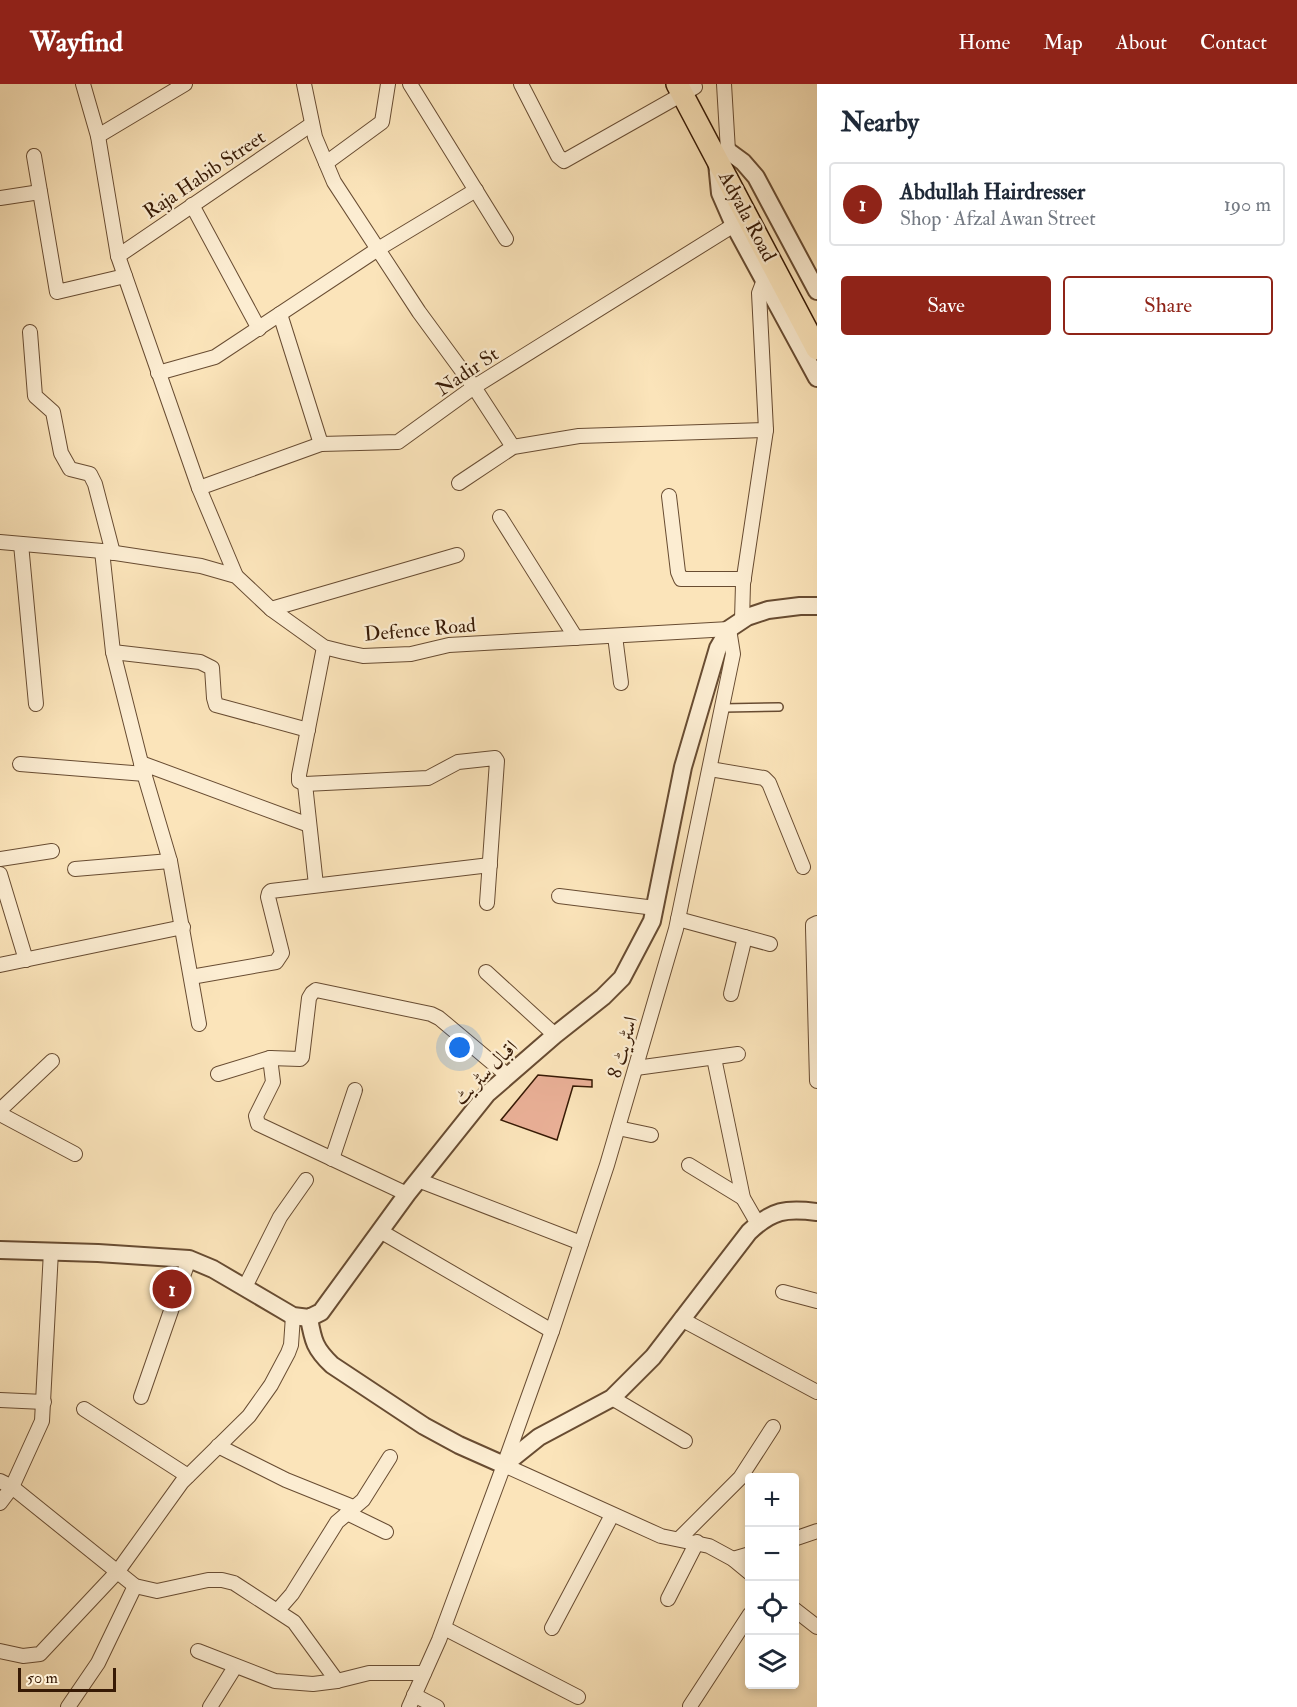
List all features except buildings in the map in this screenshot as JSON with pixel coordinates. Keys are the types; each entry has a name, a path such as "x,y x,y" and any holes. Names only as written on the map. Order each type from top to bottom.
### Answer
{"main road":[{"path":"687,87 817,325"},
{"name":"Adyala Road","path":"741,187 817,349"}],"street":[{"path":"83,84 98,136 118,256 199,488 236,576"},
{"path":"98,136 185,84"},
{"path":"304,84 315,137 334,182 418,312 474,387 513,447"},
{"path":"326,163 382,122 388,84"},
{"path":"410,84 506,239"},
{"path":"521,84 558,156 564,161 687,87"},
{"path":"724,84 720,193 734,225 817,378"},
{"name":"Raja Habib Street","path":"118,256 312,124"},
{"path":"722,154 743,162 756,177 817,291"},
{"path":"34,156 57,292 125,276"},
{"path":"158,373 215,357 378,249 476,190"},
{"path":"0,198 40,192"},
{"path":"192,205 259,329"},
{"name":"Nadir St","path":"199,488 321,444 398,442 474,387 734,225"},
{"name":"اسٹریٹ 8","path":"411,1701 444,1628 552,1331 618,1128 678,919 733,654 766,430 759,293 764,280"},
{"path":"280,314 321,444"},
{"path":"30,332 35,396 53,412 61,453 70,469 90,474 95,484 107,552 112,652 170,861 199,1024"},
{"path":"459,483 513,447 579,436 766,430"},
{"path":"669,496 678,572 681,579 744,579"},
{"path":"500,517 576,638"},
{"name":"Defence Road","path":"0,542 107,552 201,566 236,576 271,609 324,647 363,656 411,654 450,645 615,636 736,625"},
{"path":"21,544 36,704"},
{"path":"271,609 458,555"},
{"path":"736,625 768,610 817,606"},
{"name":"اقبال سٹریٹ","path":"301,1317 321,1312 407,1194 487,1094 603,997 622,978 652,921 683,767 718,648 736,625"},
{"path":"615,636 621,683"},
{"path":"324,647 299,782 305,784 428,778 458,762 495,758 497,761 487,903"},
{"path":"112,652 206,664 212,668 216,705 308,730"},
{"path":"20,764 143,769 309,825"},
{"path":"710,769 764,778 769,783 803,867"},
{"path":"305,784 316,885"},
{"path":"0,859 52,850"},
{"path":"75,869 170,861"},
{"path":"192,977 276,962 282,953 269,893 271,891 490,865"},
{"path":"0,874 26,960"},
{"path":"559,896 655,908"},
{"path":"678,919 770,944"},
{"path":"817,923 813,925 817,1081"},
{"path":"0,965 183,927"},
{"path":"731,994 745,937"},
{"path":"486,972 555,1035"},
{"path":"218,1074 270,1058 300,1059 309,998 316,990 431,1014 439,1018 508,1076"},
{"path":"636,1068 738,1054"},
{"path":"270,1058 273,1082 256,1116 258,1124 407,1194"},
{"path":"714,1058 743,1198 758,1224"},
{"path":"52,1061 0,1112 75,1154"},
{"path":"332,1159 355,1090"},
{"path":"618,1128 651,1135"},
{"path":"689,1165 743,1198"},
{"path":"244,1287 280,1217 306,1180"},
{"path":"418,1180 581,1243"},
{"path":"504,1465 539,1437 612,1398 653,1357 749,1232 758,1224 783,1210 817,1212"},
{"path":"380,1231 552,1331"},
{"path":"0,1250 189,1259 213,1269 301,1317 320,1353 332,1365 424,1426 459,1446 661,1536 709,1546 733,1559 745,1569"},
{"path":"0,1503 6,1484 42,1421 51,1251"},
{"path":"141,1397 189,1259"},
{"path":"783,1292 817,1300"},
{"path":"0,1652 22,1656 40,1654 118,1571 188,1476 249,1416 271,1384 291,1345 301,1317"},
{"path":"681,1320 817,1392"},
{"path":"612,1398 685,1441"},
{"path":"0,1400 44,1402"},
{"path":"84,1409 188,1476"},
{"path":"679,1539 740,1478 773,1427"},
{"path":"218,1446 350,1510 386,1532"},
{"path":"278,1610 292,1594 337,1522 363,1500 390,1457"},
{"path":"6,1484 135,1586 157,1591 208,1580 234,1583 294,1622 337,1681"},
{"path":"552,1628 612,1515"},
{"path":"799,1538 817,1531"},
{"path":"668,1599 697,1542"},
{"path":"733,1559 745,1555"},
{"path":"68,1707 98,1664 135,1586"},
{"path":"799,1612 817,1627"},
{"path":"690,1706 745,1622"},
{"path":"444,1628 578,1697"},
{"path":"198,1651 275,1681 313,1684 369,1673 424,1673"},
{"path":"210,1707 235,1667"},
{"path":"411,1701 437,1707"}],"lane":[{"path":"723,708 779,707"}],"place":[{"name":"Abdullah Hairdresser","path":"172,1289"}]}
